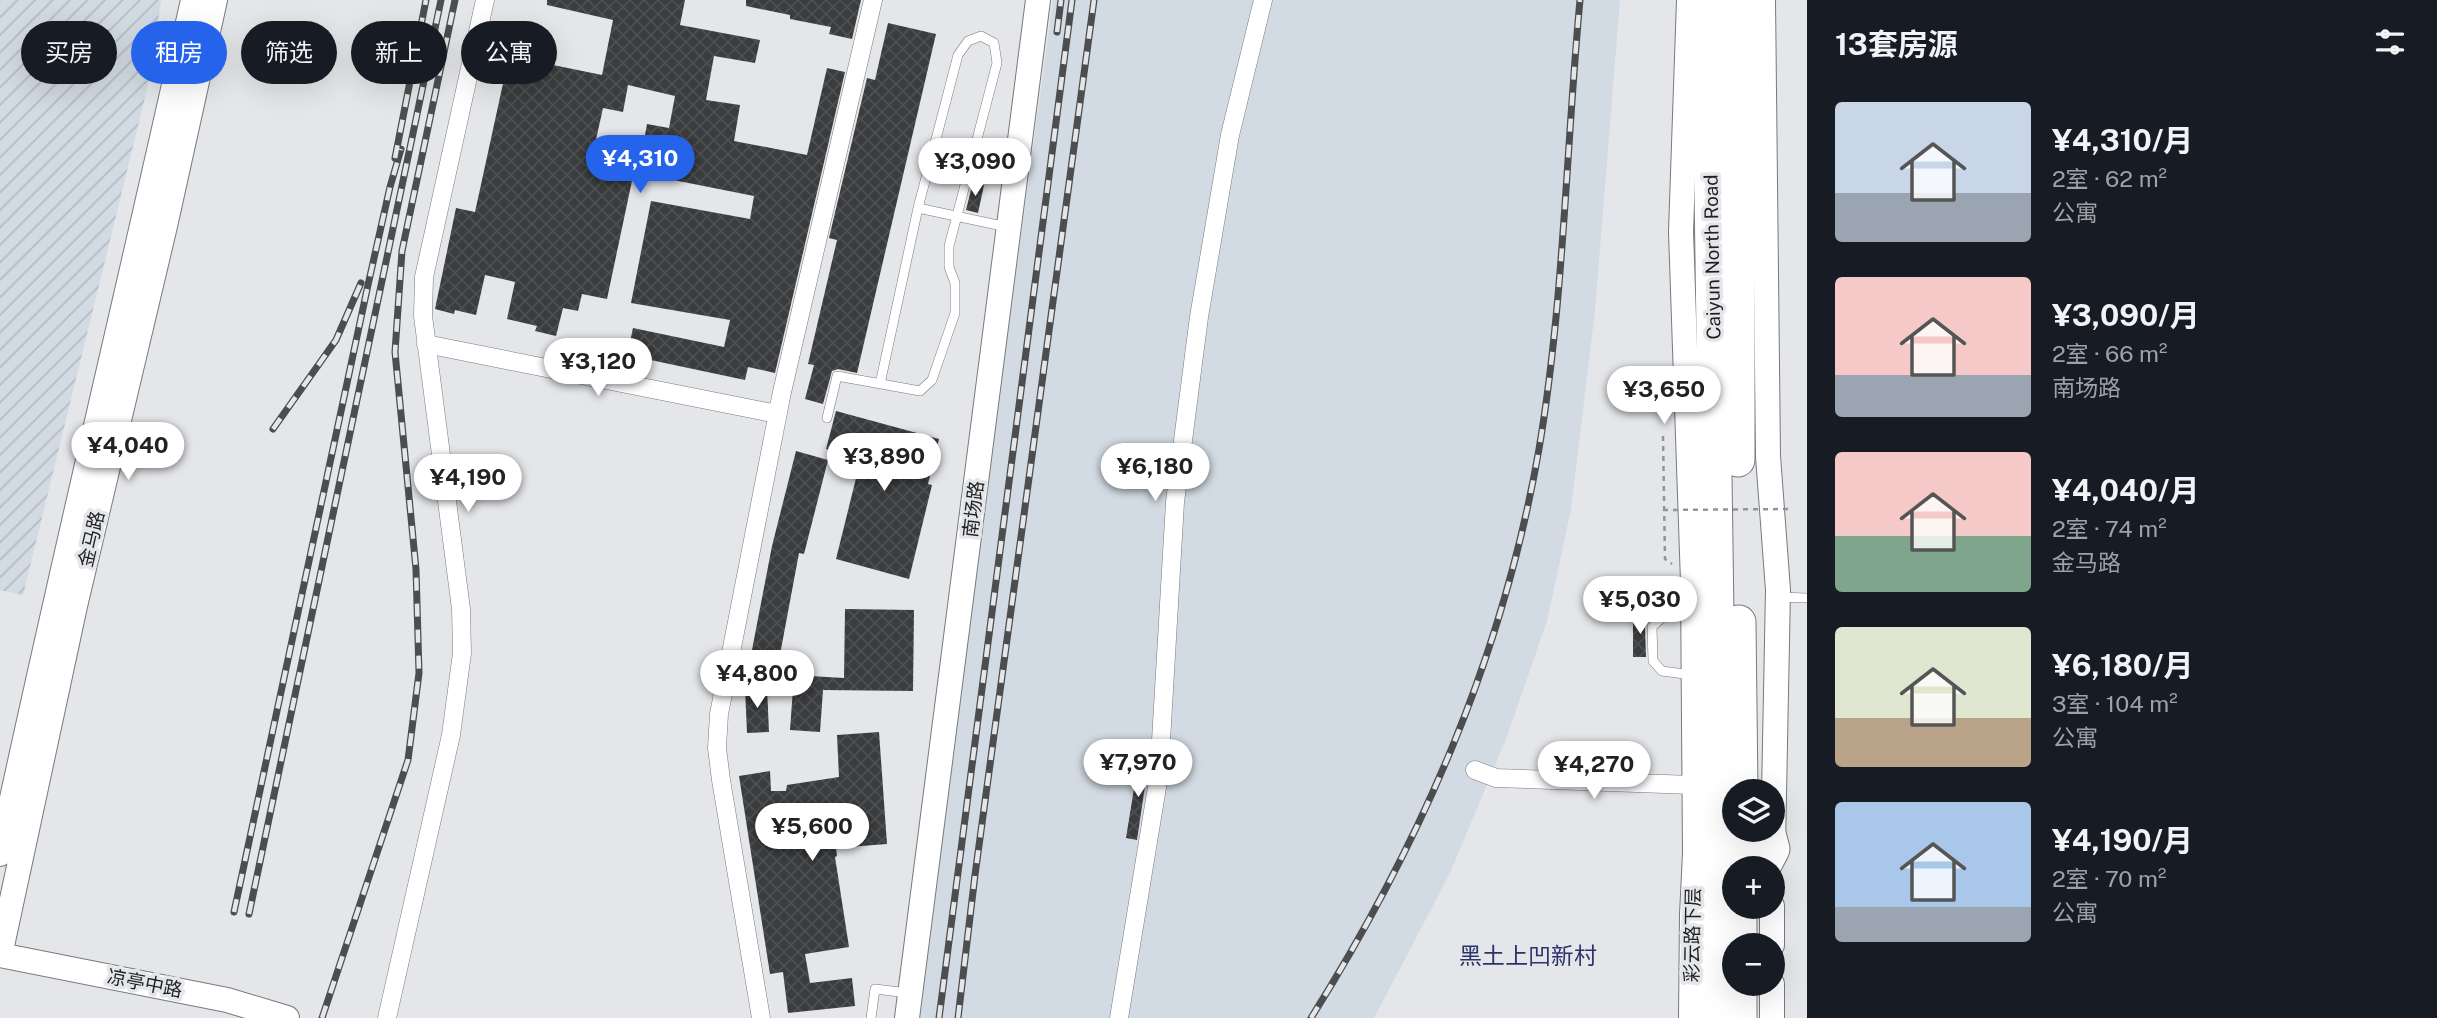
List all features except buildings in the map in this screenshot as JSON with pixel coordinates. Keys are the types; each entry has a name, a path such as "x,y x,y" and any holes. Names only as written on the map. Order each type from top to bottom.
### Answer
{"highway":[{"name":"Caiyun North Road","path":"1711,0 1709,45 1717,617 1704,776 1722,856"},
{"name":"Caiyun North Road","path":"1738,0 1738,555 1741,779"},
{"path":"1741,726 1755,779"},
{"path":"1704,776 1695,853 1722,895"},
{"name":"Caiyun North Road","path":"1716,1018 1736,919"},
{"path":"1740,996 1740,1018"}],"street":[{"name":"金马路","path":"0,854 54,601 193,0"},
{"name":"金马路","path":"0,955 75,606 165,226 215,0"},
{"path":"387,1018 451,735 462,653 461,609 423,316 424,277 485,0"},
{"path":"761,1018 717,748 719,715 777,414 873,0"},
{"name":"南场路","path":"907,1018 1038,0"},
{"path":"1119,1018 1159,775 1175,502 1199,317 1230,135 1263,0"},
{"path":"1475,770 1496,778 1704,776 1693,675 1681,232 1689,0"},
{"path":"1763,0 1768,456 1778,596 1769,854"},
{"path":"426,344 777,414"},
{"name":"彩云路下层","path":"1691,1018 1695,853"},
{"name":"凉亭中路","path":"0,955 227,1000 288,1018"},
{"path":"1772,996 1772,1018"}],"lane":[{"path":"827,418 837,376 880,384 920,391 932,380 955,313 955,283 949,267 949,246 955,216 997,63 994,43 981,36 968,41 958,55 918,208 880,384"},
{"path":"918,208 1009,228"},
{"path":"1778,596 1807,598"},
{"path":"1693,607 1665,615 1652,627 1653,661 1662,671 1693,675"},
{"path":"871,1018 875,989 910,993"}],"path":[{"path":"1663,436 1665,559"},
{"path":"1663,510 1788,509"}],"shaded area":[{"path":"0,0 161,0 158,21 131,21 131,84 148,84 23,595 0,590"},
{"path":"1053,0 1620,0 1595,310 1571,509 1547,621 1506,739 1450,873 1374,1018 913,1018"}],"railway":[{"path":"395,158 426,0"},
{"path":"249,914 441,0"},
{"path":"322,1018 408,760 419,673 416,569 395,352 402,251 455,0"},
{"path":"1057,32 1061,0"},
{"path":"939,1018 1072,0"},
{"path":"958,1018 1094,0"},
{"path":"1311,1018 1388,884 1422,815 1453,745 1504,600 1539,449 1547,393 1559,281 1580,0"},
{"path":"234,912 368,285 401,149"},
{"path":"273,429 336,340 361,283"}],"district":[{"name":"黑土上凹新村","path":"1528,955"}]}
